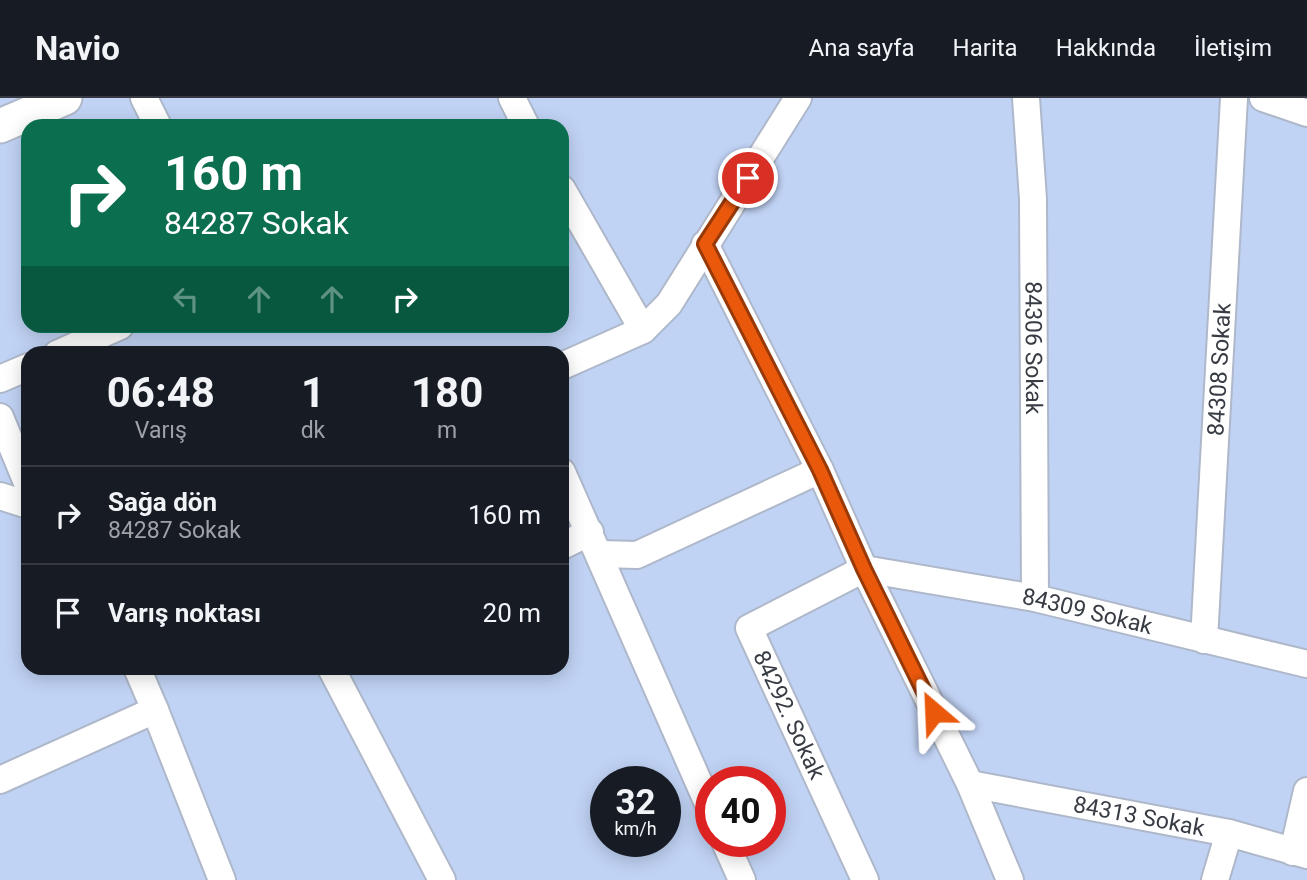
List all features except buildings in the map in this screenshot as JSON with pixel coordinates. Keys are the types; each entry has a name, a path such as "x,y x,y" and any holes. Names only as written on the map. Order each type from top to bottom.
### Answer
{"main road":[{"path":"0,125 65,98"}],"street":[{"path":"144,98 154,119"},
{"path":"512,98 522,119"},
{"path":"569,363 643,330 669,304 798,98"},
{"name":"84306 Sokak","path":"1026,98 1033,199 1035,598"},
{"name":"84308 Sokak","path":"1204,640 1234,98"},
{"path":"1263,98 1307,113"},
{"path":"569,201 643,330"},
{"path":"705,244 820,470 864,569 970,784 1010,880"},
{"path":"75,346 104,333"},
{"path":"0,379 21,369"},
{"path":"0,417 21,468"},
{"path":"569,545 595,543 637,555 820,470"},
{"path":"569,486 695,773"},
{"path":"0,496 21,503"},
{"name":"84309 Sokak","path":"864,569 1035,598 1307,664"},
{"name":"84292. Sokak","path":"864,569 749,628 865,880"},
{"path":"139,675 222,880"},
{"path":"335,675 442,880"},
{"path":"0,780 155,709"},
{"name":"84313 Sokak","path":"970,784 1229,833 1300,853"},
{"path":"1300,853 1307,791"},
{"path":"1215,880 1229,833"},
{"path":"732,857 742,880"}],"shaded area":[{"path":"0,98 1307,98 1307,880 0,880"}],"route":[{"path":"748,178 705,244 820,470 864,569 934,712"}]}
